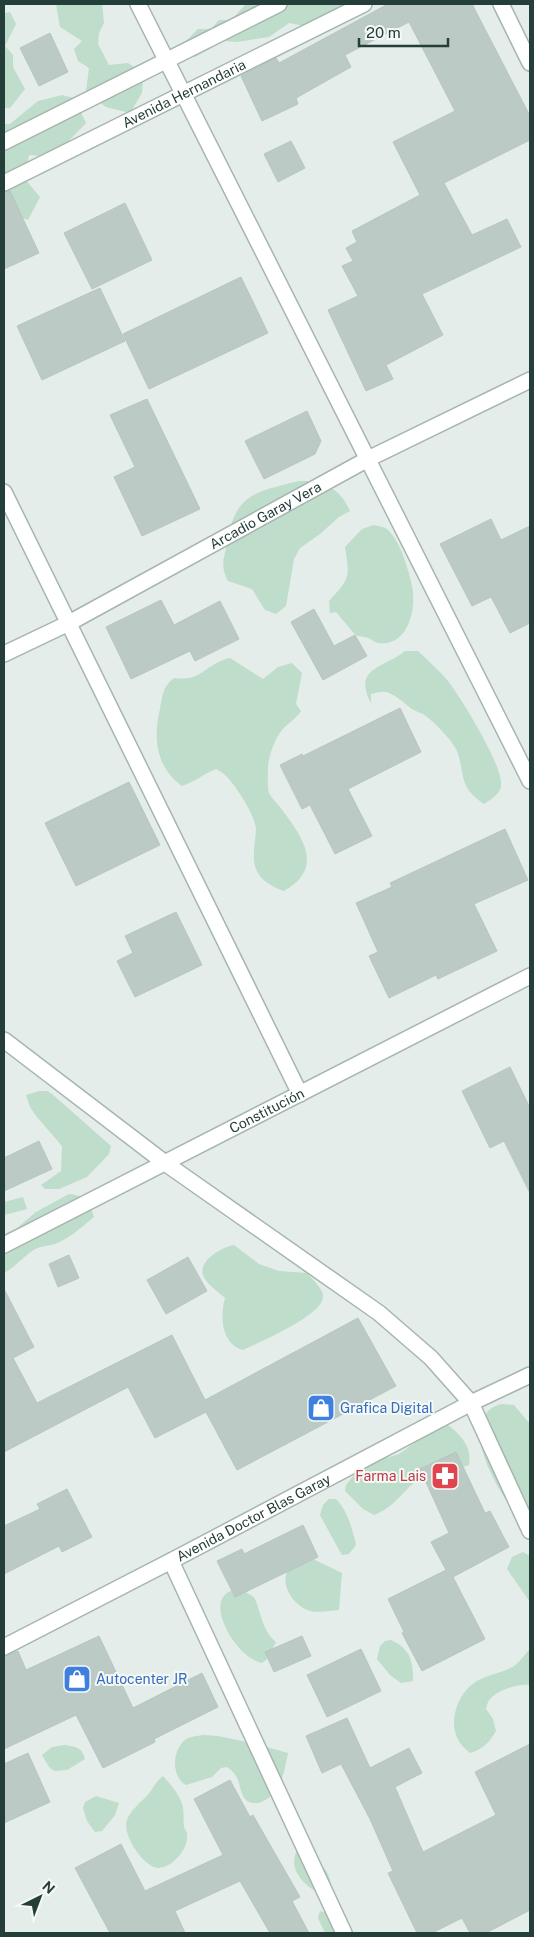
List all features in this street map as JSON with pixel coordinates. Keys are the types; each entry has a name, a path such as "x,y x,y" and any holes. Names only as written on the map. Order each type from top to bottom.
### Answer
{"street":[{"path":"138,4 530,782"},
{"path":"4,142 279,4"},
{"name":"Avenida Hernandaria","path":"4,184 364,4"},
{"path":"501,4 530,63"},
{"name":"Arcadio Garay Vera","path":"4,654 69,623 368,459 530,380"},
{"path":"4,492 300,1094"},
{"name":"Constitución","path":"4,1245 530,976"},
{"path":"4,1040 165,1163 379,1313 431,1358 472,1403 530,1531"},
{"name":"Avenida Doctor Blas Garay","path":"4,1647 530,1374"},
{"path":"171,1561 344,1933"}],"green space":[{"path":"56,4 102,4 104,23 99,33 98,44 109,65 128,63 138,70 143,81 142,93 130,113 106,107 86,92 89,68 78,61 74,49 82,41 60,27"},
{"path":"246,4 259,6 262,4 342,4 334,22 326,30 289,23 269,37 237,42 224,41 195,57 182,45 198,29 211,29 219,20 231,20"},
{"path":"10,12 16,24 5,46 13,55 13,67 25,89 10,108 4,108 4,13"},
{"path":"62,95 74,98 86,123 53,157 29,155 25,179 40,197 28,220 5,211 4,124 10,124 38,101"},
{"path":"299,481 316,482 330,487 341,496 350,511 339,517 300,548 294,559 286,606 276,614 265,610 252,589 228,581 223,566 224,558 231,526 242,504 259,492"},
{"path":"374,525 387,529 393,535 406,564 412,586 413,605 408,625 397,639 388,643 378,643 366,637 357,636 336,612 330,613 329,601 347,577 348,565 345,547 362,529"},
{"path":"405,651 418,651 448,681 489,749 496,764 501,786 497,794 484,804 466,786 460,760 452,742 430,719 390,693 371,694 371,703 366,691 365,682 368,675 380,665"},
{"path":"230,658 263,679 278,667 292,663 302,673 296,704 301,711 279,733 268,766 269,793 298,833 306,854 307,864 303,873 296,882 284,891 271,885 261,877 255,866 255,823 245,802 227,777 216,769 182,786 167,770 159,752 157,742 158,720 167,685 174,678 184,679 198,675 214,664"},
{"path":"47,1091 52,1094 111,1146 109,1154 87,1177 59,1189 45,1189 41,1185 61,1171 62,1146 30,1107 26,1095"},
{"path":"69,1194 86,1200 94,1217 66,1239 32,1251 4,1273 4,1234 17,1228 36,1212"},
{"path":"23,1197 27,1209 4,1215 4,1202"},
{"path":"234,1245 259,1264 279,1271 307,1273 323,1295 321,1303 303,1319 276,1335 243,1350 236,1347 226,1336 223,1321 225,1298 207,1282 202,1270 207,1260 212,1256"},
{"path":"501,1404 514,1405 530,1424 530,1532 520,1521 497,1486 487,1465 481,1445 480,1428 486,1413"},
{"path":"444,1422 459,1435 467,1446 470,1458 469,1465 463,1467 445,1465 435,1468 414,1482 396,1501 374,1515 363,1509 345,1491 346,1485 354,1475 370,1463 399,1454"},
{"path":"329,1499 336,1499 344,1509 349,1520 356,1545 349,1554 342,1555 320,1515 323,1505"},
{"path":"523,1552 530,1556 530,1602 507,1569 512,1557"},
{"path":"311,1558 342,1573 339,1610 309,1611 299,1605 290,1595 286,1582 288,1570 293,1565"},
{"path":"240,1589 254,1597 265,1626 276,1642 267,1659 262,1663 251,1658 241,1650 231,1638 224,1625 221,1601 227,1593"},
{"path":"391,1640 403,1648 410,1657 413,1681 401,1683 390,1675 377,1659 380,1646 385,1641"},
{"path":"530,1649 530,1685 509,1688 499,1692 490,1699 486,1709 493,1719 496,1731 485,1745 479,1750 470,1753 459,1740 454,1727 456,1710 463,1695 468,1688 481,1679 514,1666"},
{"path":"204,1735 251,1743 288,1753 280,1782 273,1794 268,1799 259,1803 246,1800 241,1792 238,1779 227,1767 221,1768 212,1777 186,1785 181,1781 175,1763 181,1744 194,1736"},
{"path":"65,1745 80,1750 85,1759 67,1770 54,1771 49,1767 42,1755 52,1747"},
{"path":"163,1776 175,1791 182,1804 187,1840 177,1858 172,1863 160,1868 149,1864 138,1854 127,1833 126,1826 130,1813"},
{"path":"96,1796 119,1803 115,1815 102,1831 95,1832 87,1821 83,1808 85,1802"},
{"path":"297,1851 316,1861 326,1870 329,1876 330,1890 320,1894 303,1882 294,1864"},
{"path":"320,1911 343,1918 354,1933 325,1933 318,1918"}],"building":[{"path":"388,4 472,4 530,116 530,140 444,183 472,235 507,219 521,247 422,294 443,335 386,365 393,379 366,391 328,310 358,296 342,266 353,261 346,248 357,242 352,231 420,195 393,142 455,111 409,22 345,55 351,67 296,98 298,104 262,121 241,76 276,58 279,63"},
{"path":"50,33 68,72 39,86 20,48"},
{"path":"291,141 305,168 278,182 264,154"},
{"path":"10,191 39,253 4,269 4,192"},
{"path":"125,203 152,260 92,289 64,233"},
{"path":"241,277 268,333 149,389 123,334"},
{"path":"100,288 125,341 42,380 17,326"},
{"path":"147,399 200,509 142,536 114,477 135,467 110,415"},
{"path":"307,411 321,441 315,454 264,479 245,441"},
{"path":"491,519 501,540 530,526 530,623 510,633 491,597 472,606 440,544"},
{"path":"161,600 174,625 220,601 239,639 195,661 190,651 131,679 106,627"},
{"path":"314,609 334,646 355,635 367,656 323,680 291,622"},
{"path":"400,708 421,752 348,789 372,836 335,854 310,805 302,809 280,765 302,754 303,756"},
{"path":"129,782 160,845 76,886 45,823"},
{"path":"505,829 528,880 474,904 497,951 438,979 436,975 389,998 369,956 378,952 356,903 392,887 390,883"},
{"path":"176,912 202,965 135,997 117,961 133,953 125,936"},
{"path":"510,1067 530,1108 530,1193 504,1141 490,1148 462,1091"},
{"path":"39,1141 52,1169 4,1191 4,1158"},
{"path":"69,1255 79,1278 58,1287 49,1264"},
{"path":"188,1257 207,1291 166,1314 147,1280"},
{"path":"4,1289 34,1347 13,1358 37,1403 172,1335 205,1400 358,1318 396,1386 237,1470 206,1412 155,1438 128,1387 4,1452"},
{"path":"456,1452 485,1513 490,1511 509,1547 453,1577 485,1639 422,1671 402,1633 404,1632 388,1599 446,1570 431,1542 449,1533 420,1469"},
{"path":"67,1489 92,1537 62,1552 59,1546 4,1574 4,1526 40,1509 37,1504"},
{"path":"303,1525 318,1557 235,1597 217,1561 242,1549 244,1554"},
{"path":"99,1636 133,1708 202,1673 218,1707 154,1739 155,1742 103,1768 76,1715 4,1749 4,1656 18,1651 26,1670"},
{"path":"302,1636 311,1656 274,1672 265,1652"},
{"path":"361,1649 381,1691 327,1717 307,1675"},
{"path":"347,1718 370,1768 409,1748 422,1773 395,1787 423,1852 496,1815 475,1772 530,1744 530,1910 486,1933 470,1933 462,1918 432,1933 417,1933 388,1873 393,1871 370,1819 341,1764 322,1773 306,1736"},
{"path":"28,1753 50,1802 4,1823 4,1764"},
{"path":"230,1780 250,1817 253,1815 300,1897 292,1901 309,1933 270,1933 240,1881 175,1911 185,1933 110,1933 75,1868 121,1844 145,1891 223,1855 194,1799"}],"place":[{"name":"Grafica Digital","path":"321,1408"},
{"name":"Farma Lais","path":"445,1476"},
{"name":"Autocenter JR","path":"77,1679"}]}
